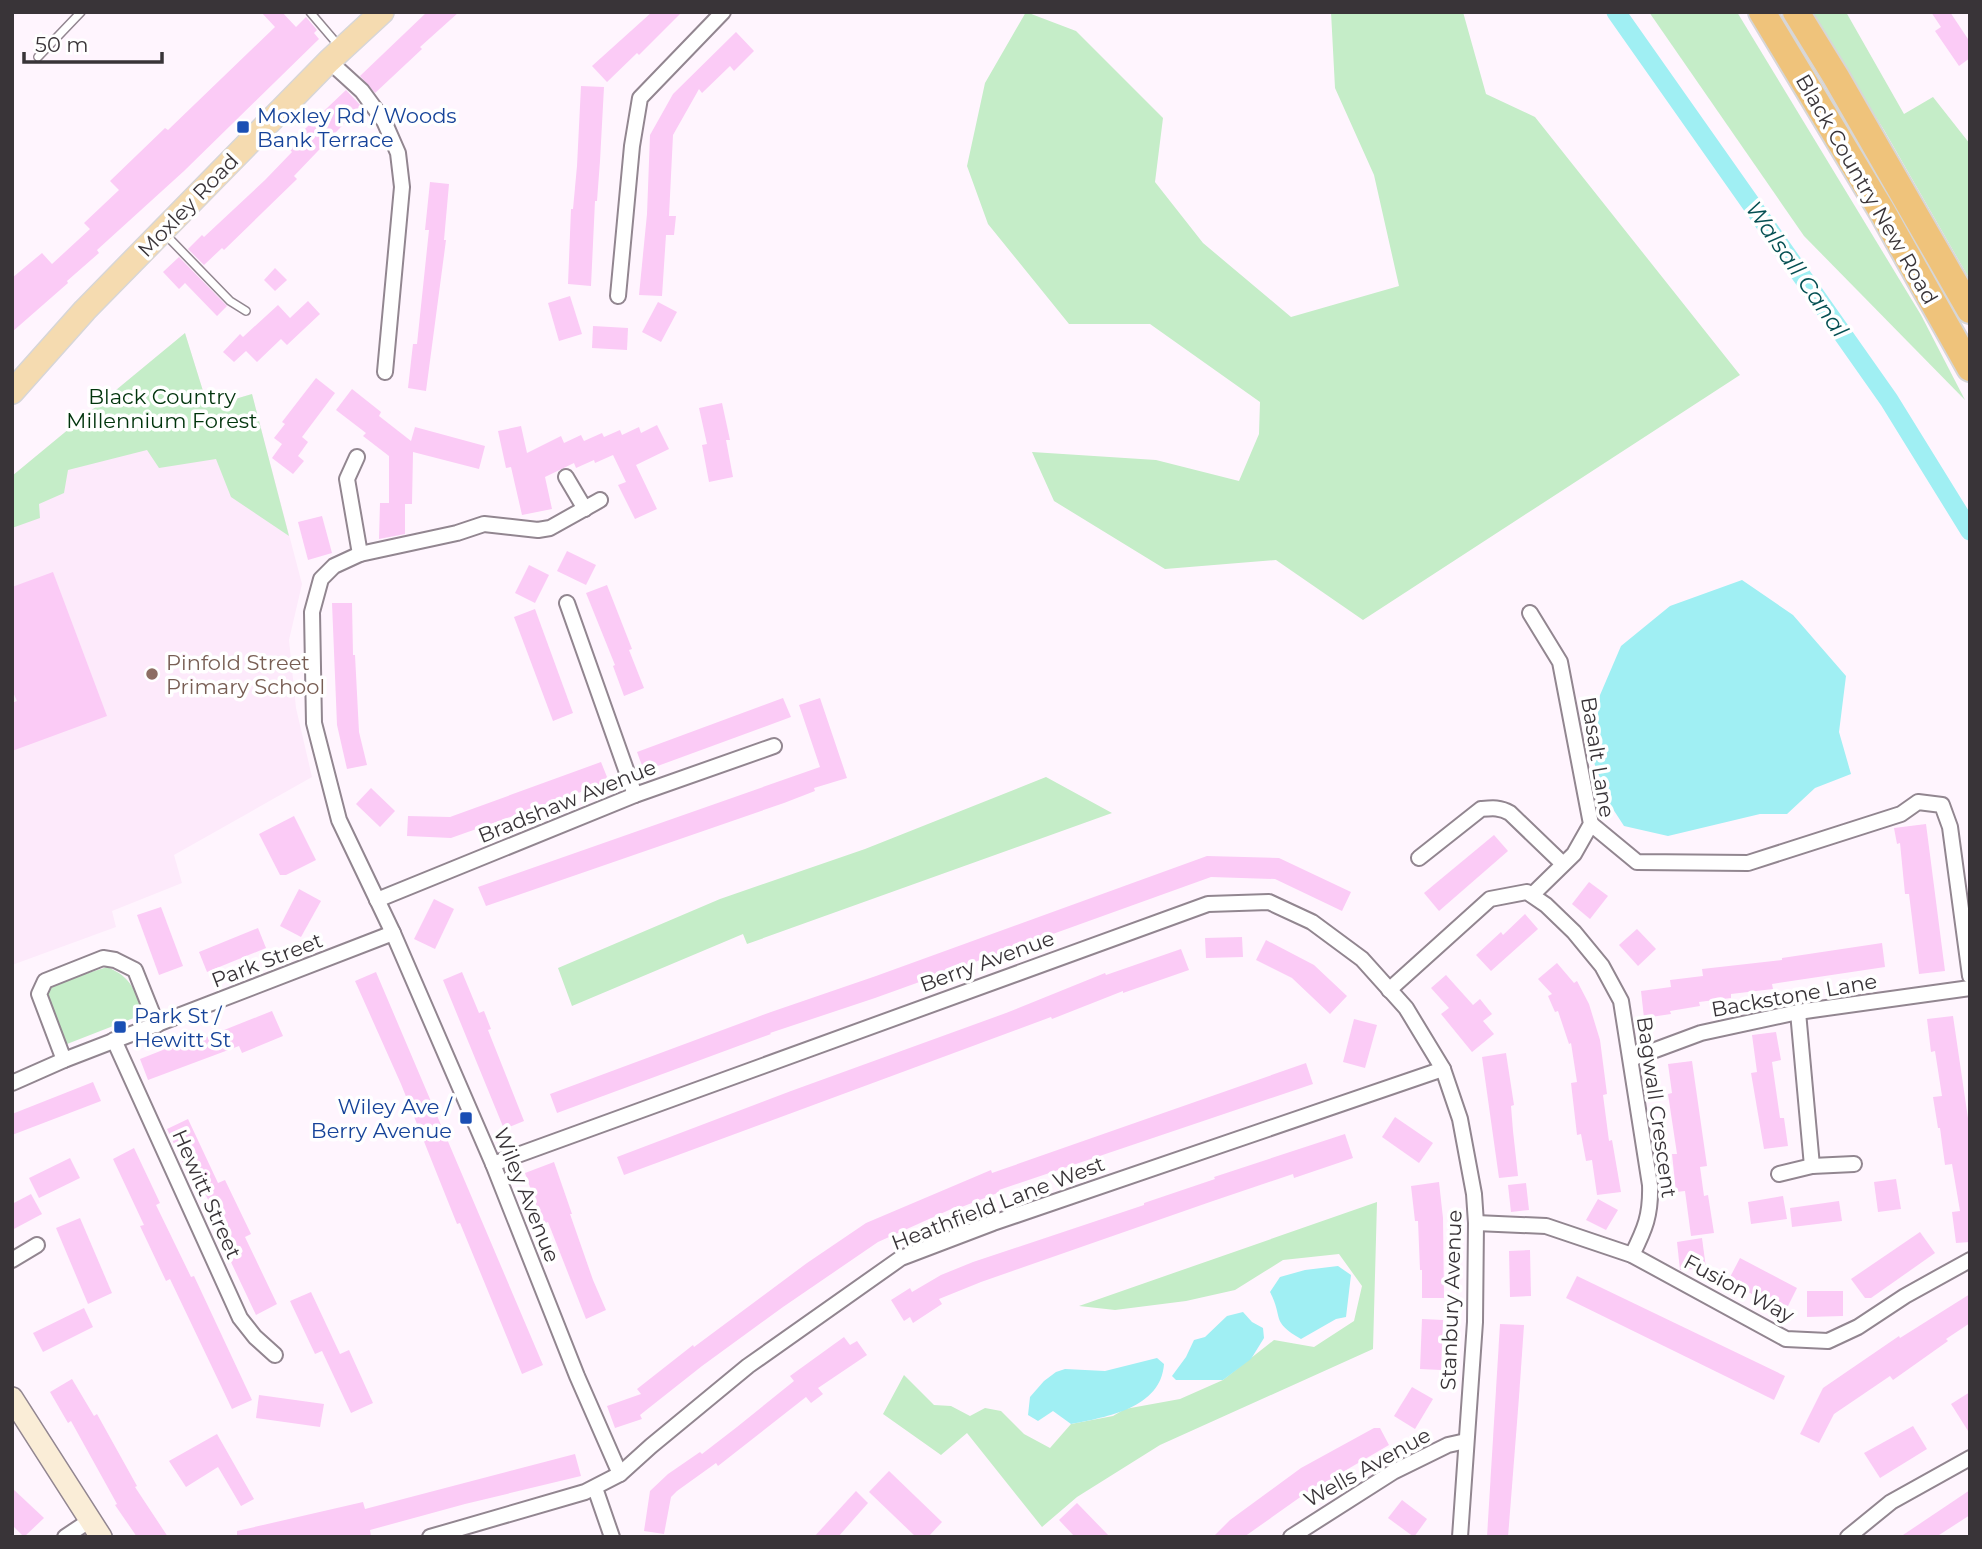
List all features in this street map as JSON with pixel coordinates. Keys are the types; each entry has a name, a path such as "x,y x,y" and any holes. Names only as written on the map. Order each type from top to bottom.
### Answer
{"highway":[{"name":"Black Country New Road","path":"1762,12 1883,214 1970,368"},
{"name":"Black Country New Road","path":"1796,12 1970,310"}],"main road":[{"name":"Moxley Road","path":"12,392 85,310 335,55 382,12"},
{"name":"Moxley Road","path":"12,370 85,310"}],"street":[{"path":"618,296 632,146 640,98 723,12"},
{"path":"335,55 384,121 398,153 402,187 385,372"},
{"path":"357,457 347,479 360,554"},
{"path":"566,477 585,509"},
{"name":"Wiley Avenue","path":"600,499 550,528 538,530 484,524 457,533 360,554 334,566 321,579 312,611 314,723 339,820 393,933 493,1164 577,1376 620,1475"},
{"path":"567,603 635,795"},
{"name":"Basalt Lane","path":"1530,613 1560,662 1591,824 1574,854 1532,895"},
{"name":"Bradshaw Avenue","path":"377,900 635,795 774,746"},
{"path":"1591,824 1637,862 1748,863 1901,814 1918,802 1942,805 1950,827 1970,976"},
{"path":"1419,858 1481,809 1502,808 1563,864"},
{"path":"1389,990 1490,899 1527,892 1532,895"},
{"name":"Bagwall Crescent","path":"1532,895 1574,932 1602,967 1621,1001 1650,1185 1651,1207 1647,1227 1632,1255"},
{"name":"Berry Avenue","path":"493,1164 1208,904 1269,902 1312,922 1362,959 1406,1008 1443,1069"},
{"name":"Park Street","path":"12,1083 114,1040 393,933"},
{"path":"64,1060 39,994 45,981 103,958 115,960 135,970 157,1025"},
{"name":"Backstone Lane","path":"1631,1059 1701,1033 1798,1012 1970,988"},
{"path":"1798,1012 1812,1166"},
{"name":"Hewitt Street","path":"114,1040 240,1318 255,1337 275,1355"},
{"name":"Stanbury Avenue","path":"1443,1069 1460,1119 1474,1194 1476,1223 1475,1322 1460,1537"},
{"name":"Heathfield Lane West","path":"430,1537 595,1488 620,1475 748,1366 901,1258 993,1223 1443,1069"},
{"path":"1779,1174 1812,1166 1854,1164"},
{"name":"Fusion Way","path":"1476,1223 1546,1226 1632,1255 1786,1339 1809,1342 1828,1341 1858,1327 1905,1296 1970,1260"},
{"path":"12,1260 37,1245"},
{"path":"12,1398 95,1529 65,1537"},
{"name":"Wells Avenue","path":"1291,1537 1393,1472 1448,1445 1466,1441"},
{"path":"1848,1537 1891,1502 1970,1458"},
{"path":"595,1488 612,1537"}],"lane":[{"path":"37,57 81,12"},
{"path":"310,12 335,55"},
{"path":"162,231 230,301 246,311"}],"shaded area":[{"name":"Pinfold Street Primary School","path":"185,333 208,407 252,394 302,584 289,640 296,708 312,777 174,855 182,883 112,911 116,927 12,965 12,476"}],"green space":[{"path":"1026,12 1076,31 1163,118 1155,182 1203,243 1291,317 1399,286 1374,175 1335,88 1331,12 1463,12 1486,94 1535,117 1740,375 1363,620 1276,560 1165,569 1054,501 1032,452 1156,460 1239,481 1259,434 1260,402 1150,324 1069,324 988,224 967,166 985,83"},
{"path":"1649,12 1737,12 1921,315 1965,400 1804,236"},
{"path":"1810,12 1846,12 1904,114 1933,97 1970,144 1970,280 1884,130"},
{"name":"Black Country Millennium Forest","path":"185,333 208,407 252,394 289,536 231,497 216,459 159,468 147,450 68,470 64,493 39,504 40,518 12,528 12,476"},
{"path":"1046,777 1112,813 747,944 743,934 572,1006 558,968 720,899 865,849"},
{"path":"107,967 127,980 135,991 144,1014 67,1044 46,994 51,985"},
{"path":"1377,1202 1373,1349 1160,1445 1077,1497 1042,1527 967,1433 941,1455 883,1414 904,1375 934,1405 951,1406 970,1416 985,1408 1001,1411 1024,1434 1050,1448 1071,1424 1113,1416 1125,1409 1180,1399 1223,1380 1274,1340 1314,1347 1354,1321 1362,1286 1339,1254 1283,1260 1235,1290 1186,1301 1115,1310 1079,1306"}],"water":[{"path":"1742,580 1793,615 1846,676 1839,732 1851,774 1815,788 1787,814 1760,814 1668,836 1624,826 1611,806 1593,760 1600,695 1621,646 1670,606"},
{"path":"1338,1266 1351,1275 1346,1317 1336,1319 1301,1339 1291,1333 1281,1323 1270,1292 1280,1277 1305,1270"},
{"path":"1243,1312 1252,1322 1263,1328 1264,1338 1251,1359 1223,1380 1176,1380 1172,1376 1194,1340 1205,1337 1227,1316"},
{"path":"1157,1358 1164,1364 1161,1379 1153,1391 1130,1408 1071,1424 1053,1411 1038,1421 1028,1415 1030,1397 1056,1372 1065,1369 1105,1371"}],"building":[{"path":"261,12 282,12 296,27 306,17 317,30 314,33 319,39 184,171 97,250 99,253 67,281 68,283 12,332 12,278 42,253 52,264 90,229 84,223 119,190 110,181 165,128 168,130 275,27"},
{"path":"427,12 459,12 375,93 360,76"},
{"path":"652,12 682,12 607,82 592,66"},
{"path":"1931,12 1950,12 1970,42 1970,58 1959,66 1935,31 1941,27"},
{"path":"736,32 754,51 734,71 730,66 702,93 699,89 673,135 669,216 676,216 674,235 666,235 662,296 639,295 647,214 650,135 673,94"},
{"path":"581,86 604,87 591,286 568,284"},
{"path":"346,90 361,106 294,176 297,179 224,250 222,248 204,265 188,249 265,180 292,152 287,146"},
{"path":"430,182 449,184 446,240 426,391 408,388 413,344 417,344 429,230 425,230"},
{"path":"179,257 227,306 217,316 185,283 179,289 163,272"},
{"path":"275,268 287,280 275,291 264,280"},
{"path":"570,296 582,334 559,341 548,303"},
{"path":"308,301 320,314 287,345 281,339 257,362 246,351 234,362 223,352 240,334 243,337 278,305 290,318"},
{"path":"658,302 677,312 661,342 642,332"},
{"path":"593,326 628,328 627,350 592,348"},
{"path":"316,378 335,393 302,437 308,442 298,456 304,461 293,474 272,458 282,444 274,438 285,424 282,422"},
{"path":"352,389 381,412 379,416 411,441 415,427 485,446 479,469 413,452 412,504 405,504 405,534 379,539 380,503 389,503 389,456 363,436 366,433 336,410"},
{"path":"722,403 730,440 726,440 733,477 709,482 702,445 707,444 699,408"},
{"path":"657,425 669,449 636,465 657,509 635,519 618,485 626,482 613,455 576,468 574,463 545,477 552,509 522,515 511,467 506,468 498,431 521,426 527,453 561,436 564,443 581,435 584,441 602,433 604,437 620,430 622,435 639,427 641,433"},
{"path":"322,516 332,553 308,560 298,522"},
{"path":"567,551 596,565 586,585 557,571"},
{"path":"529,565 549,575 535,603 515,593"},
{"path":"53,572 107,716 12,751 12,703 17,701 12,690 12,587"},
{"path":"607,585 644,688 624,696 613,666 615,665 586,593"},
{"path":"332,603 352,603 359,732 367,765 347,769 337,725"},
{"path":"535,609 573,713 553,721 514,617"},
{"path":"783,698 791,717 644,771 637,752"},
{"path":"820,698 847,778 814,788 815,791 784,803 486,906 478,887 820,767 799,705"},
{"path":"601,762 609,782 451,838 407,836 408,816 450,817"},
{"path":"371,788 395,811 380,827 356,804"},
{"path":"294,816 316,860 286,875 280,875 259,834"},
{"path":"1926,824 1945,971 1919,974 1909,894 1905,894 1900,843 1897,844 1894,828"},
{"path":"1494,835 1508,851 1439,911 1424,893"},
{"path":"1207,856 1279,858 1351,892 1342,911 1275,879 1211,877 770,1033 557,1113 550,1094"},
{"path":"1589,882 1608,896 1590,919 1572,904"},
{"path":"299,889 321,901 301,937 280,926"},
{"path":"434,899 454,909 435,949 414,939"},
{"path":"161,907 183,966 159,975 137,915"},
{"path":"1525,914 1538,929 1491,971 1476,955"},
{"path":"258,928 266,948 207,972 199,952"},
{"path":"1637,929 1656,949 1638,966 1619,945"},
{"path":"1242,937 1243,957 1206,958 1205,938"},
{"path":"1266,940 1314,965 1347,996 1330,1014 1292,978 1256,960"},
{"path":"1882,943 1885,967 1772,984 1773,989 1731,994 1731,998 1699,1002 1700,1006 1644,1018 1641,991 1671,987 1670,980 1703,976 1702,969 1782,960"},
{"path":"1181,949 1189,970 1123,991 1052,1019 1051,1017 624,1175 617,1157 1006,1013 1105,973 1106,975"},
{"path":"1557,963 1574,983 1577,981 1589,1004 1600,1040 1607,1094 1603,1095 1609,1141 1612,1140 1621,1192 1597,1195 1592,1160 1586,1161 1581,1134 1577,1135 1571,1083 1577,1082 1571,1043 1569,1044 1558,1011 1555,1012 1548,996 1552,994 1538,979"},
{"path":"376,972 543,1365 522,1374 355,981"},
{"path":"462,972 479,1013 484,1011 491,1029 488,1030 524,1121 504,1129 443,980"},
{"path":"1446,975 1473,1005 1480,999 1492,1014 1483,1021 1494,1034 1472,1052 1441,1014 1449,1008 1431,988"},
{"path":"272,1011 283,1036 242,1053 239,1046 148,1080 140,1059 173,1046 174,1050"},
{"path":"1953,1016 1970,1132 1970,1242 1956,1243 1952,1212 1960,1211 1952,1164 1945,1165 1938,1128 1933,1097 1942,1096 1935,1051 1931,1052 1927,1019"},
{"path":"1354,1019 1377,1025 1365,1068 1343,1062"},
{"path":"1776,1032 1781,1060 1772,1062 1780,1118 1784,1118 1788,1146 1764,1149 1751,1073 1757,1072 1752,1035"},
{"path":"1506,1053 1514,1105 1511,1106 1518,1176 1499,1178 1482,1057"},
{"path":"1692,1061 1707,1166 1700,1167 1704,1196 1708,1195 1714,1233 1691,1236 1685,1191 1676,1192 1672,1154 1677,1154 1668,1094 1672,1093 1668,1064"},
{"path":"1306,1063 1313,1084 999,1190 1000,1192 959,1208 958,1206 878,1242 702,1366 640,1415 642,1419 615,1428 607,1406 641,1394 637,1389 693,1345 694,1347 866,1223 991,1170 992,1173"},
{"path":"93,1082 101,1101 12,1135 12,1114"},
{"path":"1395,1117 1433,1143 1419,1163 1382,1137"},
{"path":"188,1119 218,1183 225,1180 251,1234 245,1237 277,1304 256,1315 230,1260 236,1257 199,1181 193,1184 167,1129"},
{"path":"1345,1134 1353,1158 1294,1178 1293,1174 981,1282 939,1299 942,1304 913,1323 910,1317 904,1321 891,1300 910,1288 912,1292 941,1275 973,1262"},
{"path":"134,1148 160,1203 156,1205 191,1277 194,1276 252,1400 232,1409 170,1279 166,1281 140,1226 144,1225 113,1159"},
{"path":"70,1158 80,1178 39,1198 29,1178"},
{"path":"554,1162 593,1280 606,1310 586,1319 548,1222 543,1224 525,1173"},
{"path":"1896,1179 1901,1209 1878,1212 1874,1182"},
{"path":"1439,1182 1443,1218 1444,1298 1422,1298 1418,1221 1415,1221 1411,1186"},
{"path":"1526,1183 1529,1210 1511,1212 1508,1185"},
{"path":"31,1194 42,1214 12,1230 12,1204"},
{"path":"1783,1196 1787,1219 1751,1224 1748,1202"},
{"path":"1598,1199 1618,1210 1606,1230 1586,1220"},
{"path":"1839,1201 1842,1221 1792,1227 1790,1208"},
{"path":"80,1218 112,1293 88,1304 56,1228"},
{"path":"1920,1232 1935,1253 1871,1298 1865,1298 1851,1279"},
{"path":"1702,1238 1706,1268 1680,1270 1677,1242"},
{"path":"1530,1250 1531,1296 1510,1297 1509,1251"},
{"path":"1740,1258 1797,1288 1785,1312 1728,1281"},
{"path":"1577,1276 1785,1376 1774,1400 1566,1298"},
{"path":"1807,1291 1843,1291 1843,1316 1807,1317"},
{"path":"311,1292 340,1354 349,1350 373,1403 351,1413 322,1351 315,1354 290,1301"},
{"path":"1970,1294 1970,1323 1893,1380 1890,1376 1834,1414 1819,1443 1800,1434 1823,1388 1899,1336 1900,1338"},
{"path":"84,1308 93,1327 43,1352 33,1333"},
{"path":"1422,1319 1443,1320 1441,1370 1420,1369"},
{"path":"1500,1324 1524,1325 1508,1537 1487,1537"},
{"path":"844,1337 850,1345 857,1341 867,1355 818,1388 823,1394 811,1403 806,1397 718,1466 716,1463 677,1491 671,1497 664,1534 644,1531 650,1491 668,1474 700,1452 702,1454 737,1427 794,1381 790,1376"},
{"path":"72,1379 94,1416 97,1414 137,1486 135,1487 168,1537 137,1537 115,1505 117,1504 71,1421 68,1423 50,1392"},
{"path":"1412,1387 1433,1399 1415,1429 1394,1416"},
{"path":"1970,1392 1970,1434 1951,1404"},
{"path":"259,1395 324,1404 320,1427 256,1418"},
{"path":"1913,1426 1927,1449 1880,1478 1864,1453"},
{"path":"1374,1428 1380,1428 1389,1445 1324,1483 1323,1481 1244,1537 1213,1537 1230,1520 1301,1468"},
{"path":"217,1434 254,1499 241,1506 218,1467 186,1487 169,1461"},
{"path":"575,1454 581,1476 370,1530 371,1537 237,1537 237,1531 363,1502 365,1509"},
{"path":"889,1471 942,1522 928,1537 916,1537 869,1492"},
{"path":"12,1488 44,1518 24,1537 12,1525"},
{"path":"1970,1490 1970,1515 1936,1537 1900,1537"},
{"path":"856,1491 868,1503 838,1537 814,1537"},
{"path":"1402,1500 1427,1519 1414,1537 1388,1518"},
{"path":"1077,1503 1110,1537 1075,1537 1059,1520"}],"waterway":[{"name":"Walsall Canal","path":"1616,12 1889,400 1970,531"}],"place":[{"name":"Moxley Rd / Woods Bank Terrace","path":"243,127"},
{"name":"Pinfold Street Primary School","path":"152,674"},
{"name":"Park St / Hewitt St","path":"120,1027"},
{"name":"Wiley Ave / Berry Avenue","path":"466,1118"}]}
